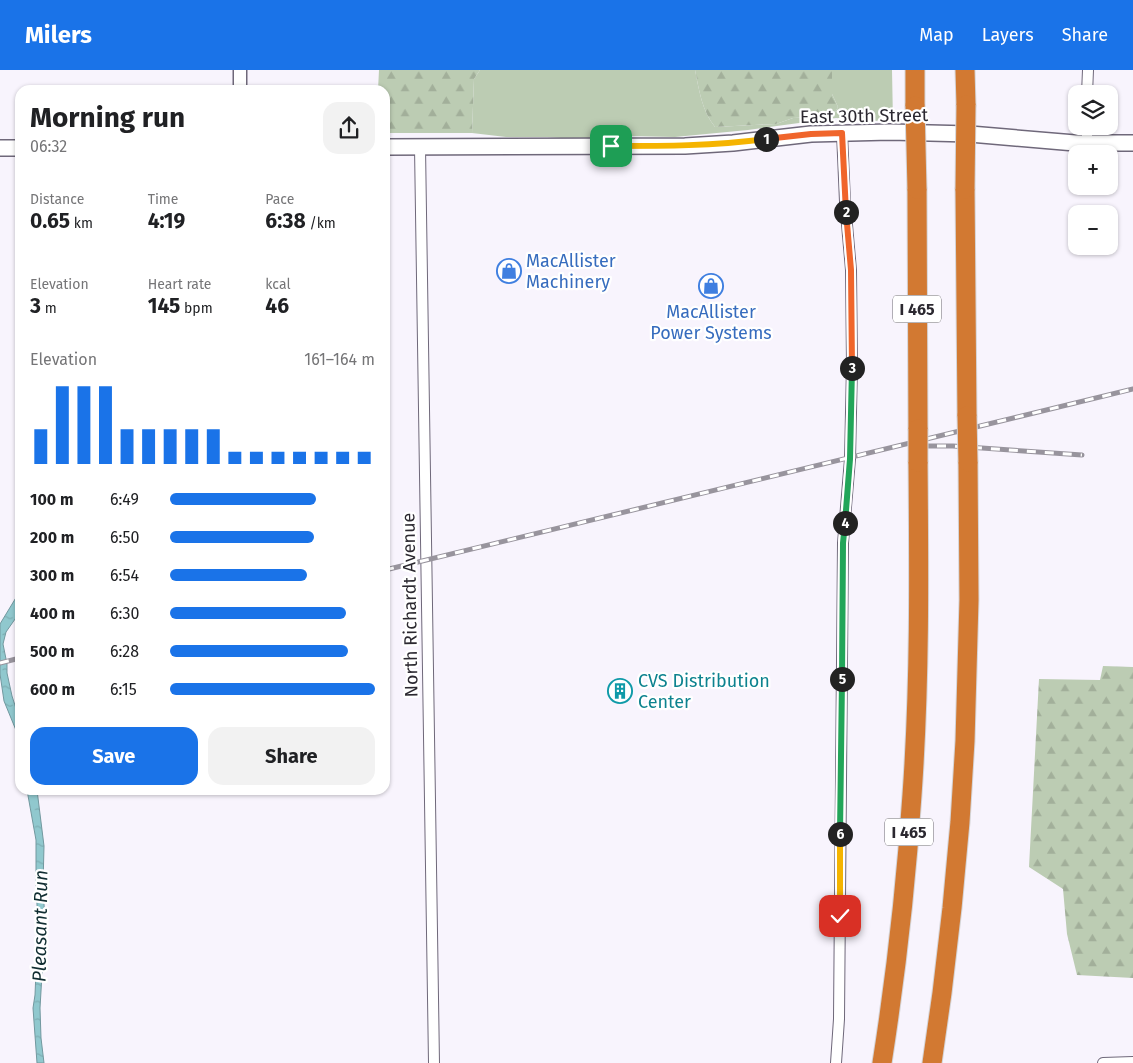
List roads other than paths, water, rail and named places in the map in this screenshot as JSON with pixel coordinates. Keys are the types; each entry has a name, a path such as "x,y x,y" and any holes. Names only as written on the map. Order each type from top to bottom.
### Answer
{"highway":[{"name":"I 465","path":"882,1063 903,902 912,796 917,690 919,600 915,70"},
{"name":"I 465","path":"932,1063 950,925 960,822 965,741 969,600 965,70"}],"main road":[{"name":"East 30th Street","path":"390,148 690,146 802,135 935,132 1087,144 1133,143"},
{"path":"0,148 15,148"}],"street":[{"path":"240,70 240,85"},
{"path":"1088,70 1088,85"},
{"path":"836,1063 839,1019 843,543 850,459 852,365 851,270 845,202 842,133"},
{"path":"1087,135 1087,144"},
{"name":"North Richardt Avenue","path":"420,147 434,1063"},
{"path":"1103,1063 1133,1062"}],"water":[{"path":"15,599 15,619 6,632 3,644 7,673 15,705 15,728 4,701 0,674 0,624"},
{"name":"Pleasant Run","path":"28,795 38,795 44,846 43,885 45,923 40,1008 44,1063 37,1063 33,1008 38,923 36,840"}],"railway":[{"path":"390,569 1133,389"},
{"path":"919,446 953,446 1082,455"},
{"path":"0,663 15,659"}],"place":[{"name":"MacAllister Machinery","path":"509,271"},
{"name":"MacAllister Power Systems","path":"711,286"},
{"name":"CVS Distribution Center","path":"620,691"}]}
